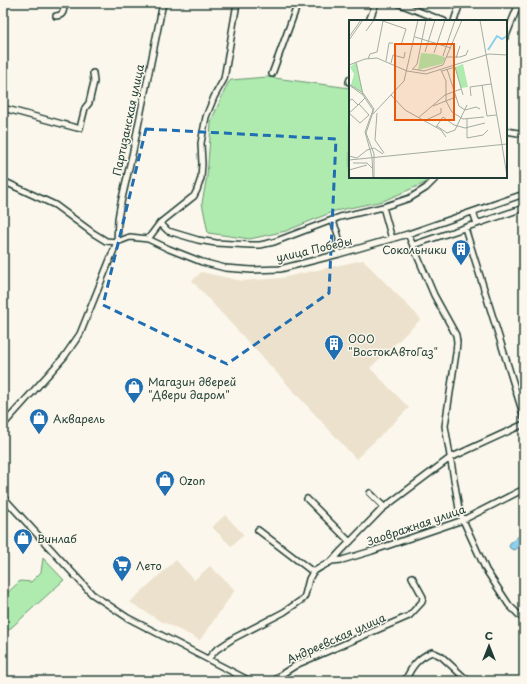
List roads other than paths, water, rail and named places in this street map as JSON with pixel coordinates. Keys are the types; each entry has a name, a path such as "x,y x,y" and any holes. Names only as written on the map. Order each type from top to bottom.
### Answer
{"street":[{"path":"56,16 63,14 65,3"},
{"name":"Партизанская улица","path":"118,242 118,219 120,207 163,3"},
{"path":"148,239 160,223 194,196 198,190 202,164 201,143 206,118 214,97 224,78 237,3"},
{"path":"272,74 298,3"},
{"path":"369,20 376,3"},
{"path":"397,3 441,20"},
{"path":"454,20 460,3"},
{"path":"507,33 519,3"},
{"path":"3,108 80,128 85,108 89,103 94,82 93,73"},
{"path":"507,131 524,134"},
{"path":"160,223 168,231 198,240 260,245 274,242 340,217 383,207 410,198 426,188 436,178"},
{"name":"улица Победы","path":"3,181 55,205 106,241 118,242 130,237 148,239 202,262 225,268 252,270 280,268 339,254 408,234 524,194"},
{"path":"383,207 392,239"},
{"path":"413,245 524,208"},
{"path":"473,212 477,224"},
{"path":"332,220 339,237 337,249 339,254"},
{"path":"465,228 524,417"},
{"path":"408,234 434,295 456,336 456,353 445,426 459,509 489,576 509,605 524,620"},
{"path":"3,425 64,358 80,334 118,242"},
{"path":"208,659 216,650 234,638 284,612 303,599 309,579 313,572 332,561 386,506 450,458 524,424"},
{"name":"Заовражная улица","path":"332,561 342,560 372,551 463,520 524,488"},
{"path":"370,493 386,506"},
{"path":"3,497 92,594 128,618 250,681"},
{"path":"308,499 350,542"},
{"path":"258,530 313,572"},
{"name":"Андреевская улица","path":"274,681 298,664 409,616 423,600 423,597 412,577"},
{"path":"405,681 411,668 427,654 432,652 439,654 468,681"}],"water":[{"path":"524,532 524,543 515,550 511,549 509,547 510,543"}],"place":[{"name":"Сокольники","path":"461,266"},
{"name":"ООО \"ВостокАвтоГаз\"","path":"334,361"},
{"name":"Магазин дверей \"Двери даром\"","path":"134,404"},
{"name":"Акварель","path":"39,435"},
{"name":"Ozon","path":"165,497"},
{"name":"Винлаб","path":"23,555"},
{"name":"Лето","path":"122,582"}]}
